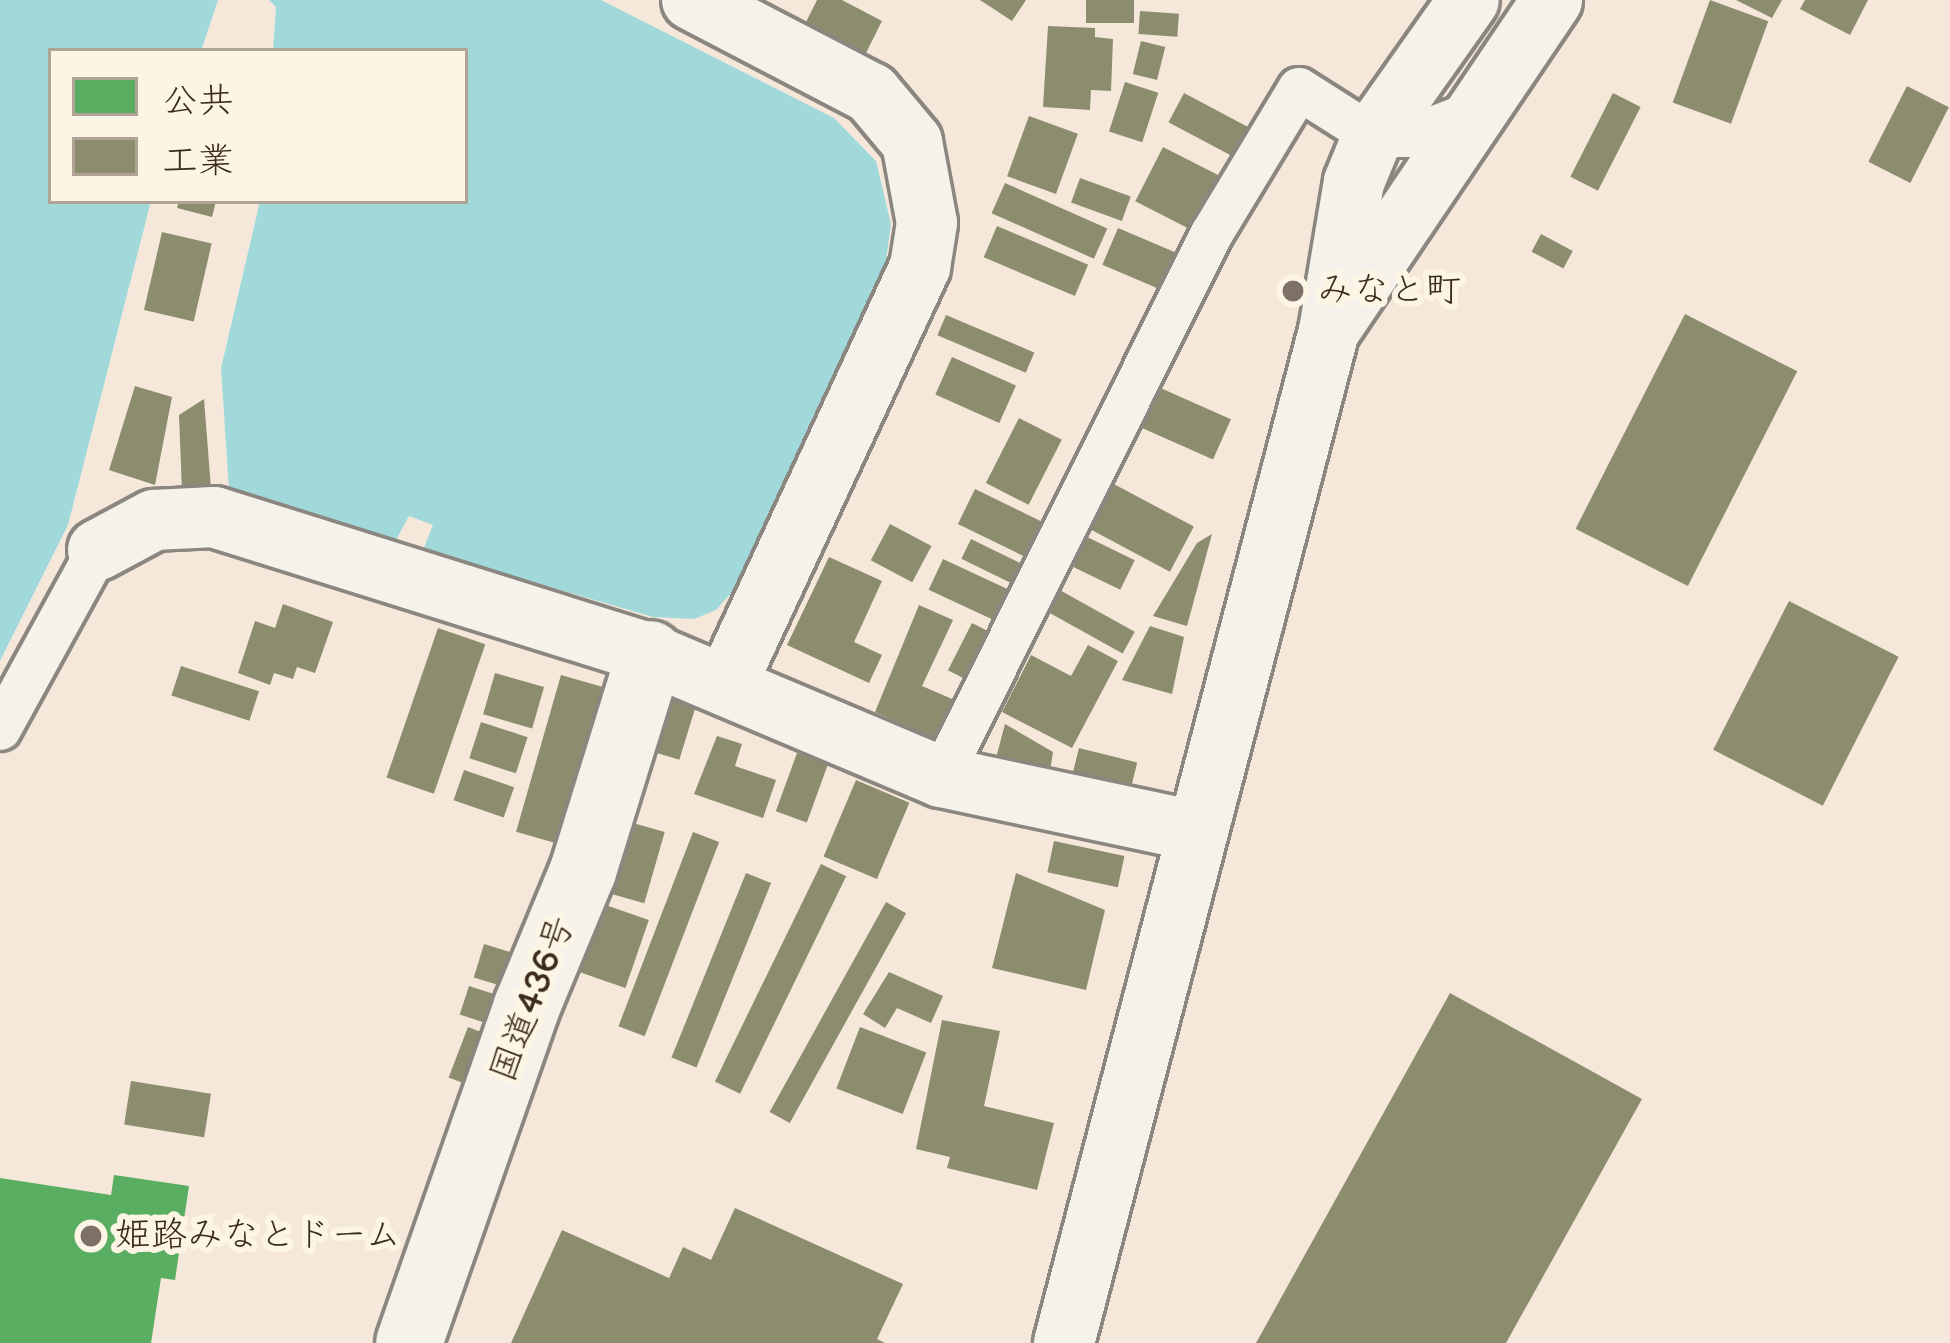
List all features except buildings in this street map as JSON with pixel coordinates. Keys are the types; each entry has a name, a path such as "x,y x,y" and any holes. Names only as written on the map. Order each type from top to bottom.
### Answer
{"highway":[{"name":"国道436号","path":"410,1343 526,1006 584,871 650,654"}],"street":[{"path":"692,0 871,93 912,142 927,210 920,267 728,683"},
{"path":"1064,1343 1329,331 1339,235 1372,136 1431,26 1469,0"},
{"path":"1329,331 1474,112 1511,28 1552,0"},
{"path":"941,777 1211,235 1299,89 1372,136 1412,136 1474,112"},
{"path":"0,729 98,550 154,520 214,517 650,654 728,683 941,777 1196,831"}],"shaded area":[{"path":"218,0 269,0 276,7 273,48 202,48"},
{"path":"601,0 1950,0 1950,1343 0,1343 0,661 68,525 150,204 259,204 221,367 409,515 434,525 424,550 694,619 732,592 876,161 834,118"}],"water":[{"path":"0,0 218,0 202,48 48,48 48,204 150,204 68,525 0,661"},
{"path":"269,0 601,0 834,118 876,161 891,224 884,276 732,592 716,610 694,619 653,617 423,550 433,525 409,516 396,540 229,490 221,368 259,204 468,204 468,48 273,48 276,7"}],"place":[{"name":"みなと町","path":"1293,291"},
{"name":"姫路みなとドーム","path":"91,1236"}]}
